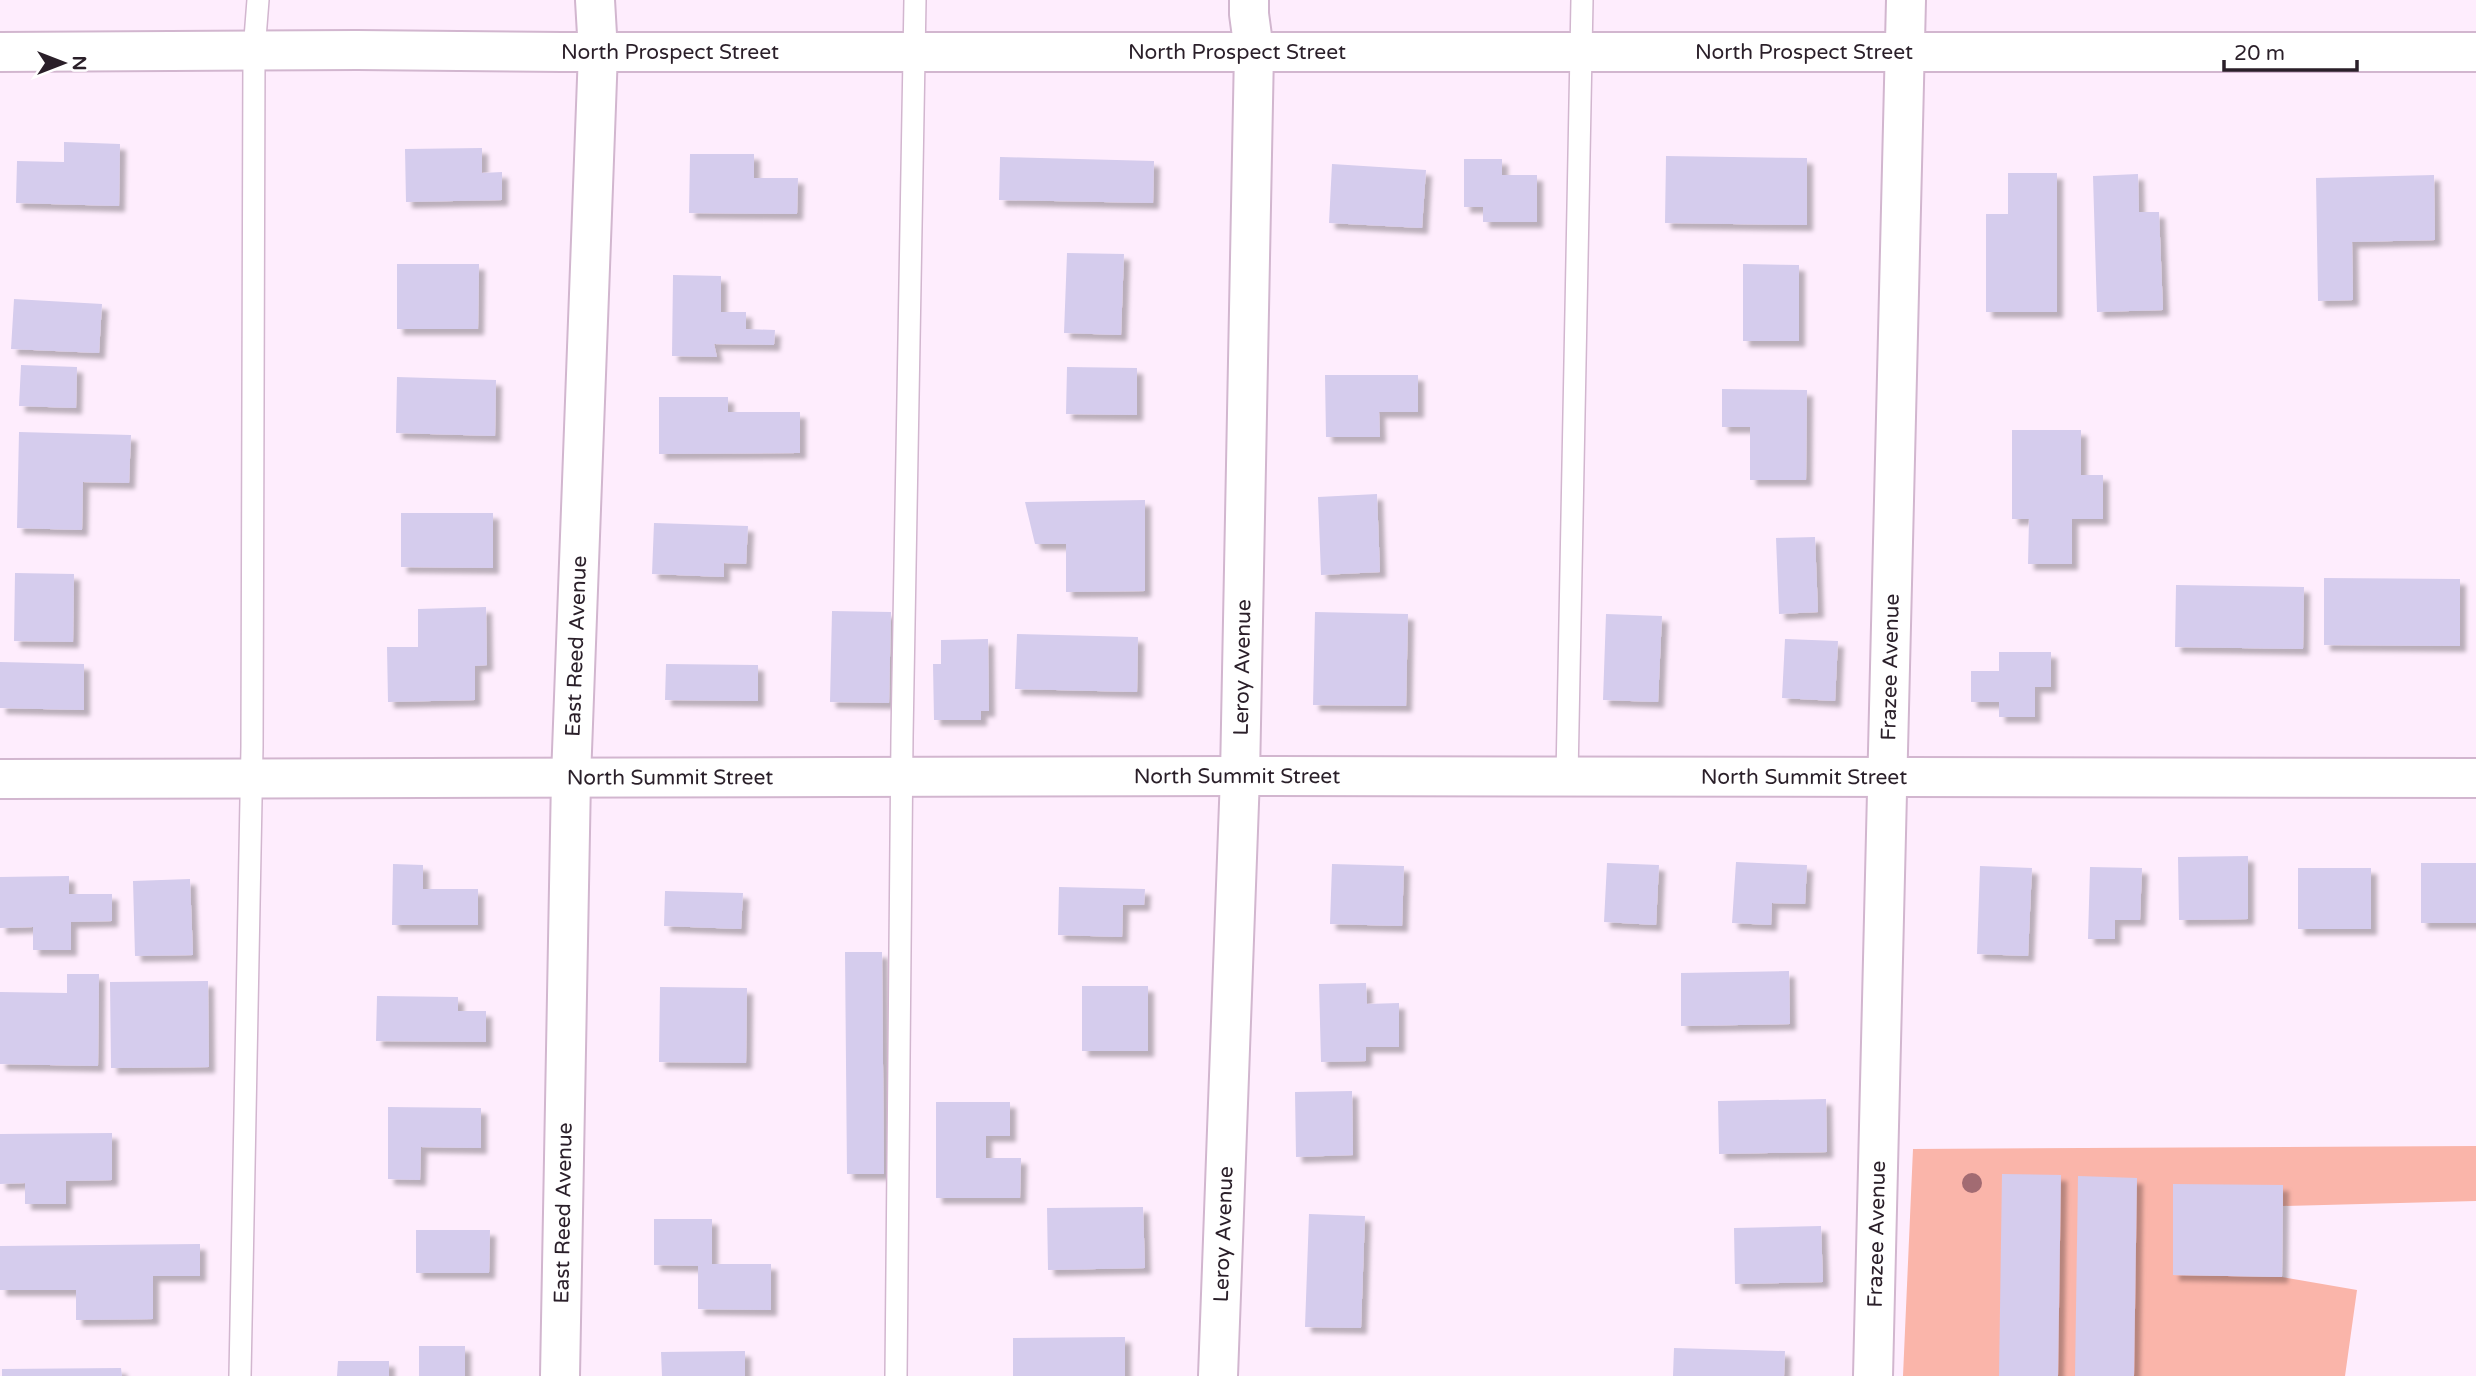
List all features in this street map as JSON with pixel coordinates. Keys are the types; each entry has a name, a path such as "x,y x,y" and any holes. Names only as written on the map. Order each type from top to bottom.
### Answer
{"street":[{"name":"East Reed Avenue","path":"560,1376 571,778 598,52 595,0"},
{"name":"Leroy Avenue","path":"1218,1376 1240,776 1254,51 1248,14 1249,0"},
{"name":"Frazee Avenue","path":"1874,1376 1906,0"},
{"name":"North Prospect Street","path":"0,52 2476,52"},
{"name":"North Summit Street","path":"0,779 1240,776 2476,778"}],"lane":[{"path":"240,1376 251,779 254,51 258,0"},
{"path":"896,1376 902,778 915,0"},
{"path":"1567,777 1582,0"}],"shaded area":[{"path":"2476,1146 2476,1201 2283,1206 2283,1185 2173,1185 2173,1275 2282,1277 2357,1290 2345,1376 1903,1376 1913,1149"}],"building":[{"path":"64,142 120,144 119,206 16,203 17,161 64,162"},
{"path":"482,148 482,173 502,172 502,200 406,202 405,149"},
{"path":"690,154 754,154 754,178 798,178 797,214 689,213"},
{"path":"1666,156 1807,158 1807,225 1665,223"},
{"path":"1000,157 1154,161 1153,203 999,200"},
{"path":"1464,159 1502,159 1502,175 1537,175 1537,222 1483,222 1483,207 1464,207"},
{"path":"1332,164 1426,170 1422,228 1329,223"},
{"path":"2008,173 2057,173 2057,312 1986,312 1986,214 2008,214"},
{"path":"2138,174 2139,212 2159,212 2163,310 2097,312 2093,176"},
{"path":"2434,175 2435,240 2352,242 2353,300 2318,301 2316,178"},
{"path":"1067,253 1124,254 1121,335 1064,333"},
{"path":"397,264 479,264 478,329 397,329"},
{"path":"1743,264 1799,265 1799,341 1743,341"},
{"path":"673,275 721,276 721,312 746,312 746,329 775,330 774,345 714,344 717,357 672,356"},
{"path":"14,299 102,304 99,353 11,349"},
{"path":"21,365 77,367 76,408 19,406"},
{"path":"1067,367 1137,368 1137,415 1066,414"},
{"path":"1325,375 1418,375 1418,412 1379,412 1380,437 1326,437"},
{"path":"397,377 496,380 495,436 396,433"},
{"path":"1722,389 1807,390 1806,480 1750,480 1750,427 1722,427"},
{"path":"659,397 728,397 728,412 800,412 800,453 659,454"},
{"path":"2012,430 2081,430 2081,475 2103,475 2103,519 2072,519 2072,564 2028,564 2029,519 2012,519"},
{"path":"19,432 131,435 129,483 83,482 82,530 17,528"},
{"path":"1377,494 1380,572 1321,575 1318,497"},
{"path":"1145,500 1145,591 1066,592 1066,544 1035,544 1025,502"},
{"path":"401,513 493,513 493,568 401,567"},
{"path":"654,523 748,526 746,564 724,563 724,577 652,574"},
{"path":"1815,537 1818,612 1779,614 1776,538"},
{"path":"15,573 74,574 73,642 14,641"},
{"path":"2324,578 2460,579 2460,646 2324,645"},
{"path":"2176,585 2304,587 2303,649 2175,647"},
{"path":"486,607 487,665 475,666 475,700 388,702 387,647 418,647 418,609"},
{"path":"832,611 891,612 889,703 830,702"},
{"path":"1315,612 1408,614 1406,706 1313,705"},
{"path":"1606,614 1662,616 1658,702 1603,700"},
{"path":"1017,634 1138,637 1137,692 1015,689"},
{"path":"988,639 989,711 981,711 981,720 934,720 933,664 941,664 941,640"},
{"path":"1785,639 1838,641 1835,701 1782,698"},
{"path":"1999,652 2051,652 2051,687 2035,687 2035,717 1999,717 1999,702 1971,702 1971,671 1999,671"},
{"path":"0,662 84,664 84,710 0,708"},
{"path":"666,664 758,665 758,701 665,700"},
{"path":"2248,856 2248,919 2179,920 2178,857"},
{"path":"1736,862 1807,865 1805,904 1772,903 1771,925 1732,923"},
{"path":"1607,863 1659,865 1656,925 1604,922"},
{"path":"2421,863 2476,863 2476,923 2421,923"},
{"path":"393,864 423,865 423,889 478,889 478,925 392,925"},
{"path":"1332,864 1404,866 1402,926 1330,924"},
{"path":"1980,866 2032,868 2028,956 1977,954"},
{"path":"2090,867 2142,868 2140,920 2115,920 2115,939 2088,939"},
{"path":"2298,868 2371,868 2371,929 2298,929"},
{"path":"69,876 69,894 112,894 112,921 71,922 71,950 33,950 33,927 0,928 0,877"},
{"path":"190,879 193,955 135,956 133,881"},
{"path":"1059,887 1145,889 1144,905 1123,905 1122,937 1058,935"},
{"path":"665,891 743,893 741,929 664,926"},
{"path":"845,952 882,952 884,1174 847,1174"},
{"path":"1789,971 1790,1024 1681,1026 1681,973"},
{"path":"67,974 99,974 98,1066 0,1064 0,992 67,993"},
{"path":"208,981 209,1067 111,1068 110,982"},
{"path":"1366,983 1367,1004 1399,1003 1399,1047 1366,1047 1366,1061 1321,1062 1319,984"},
{"path":"1082,986 1148,986 1148,1051 1082,1051"},
{"path":"660,987 747,988 746,1063 659,1062"},
{"path":"377,996 458,997 458,1011 486,1011 486,1042 376,1041"},
{"path":"1352,1091 1353,1155 1296,1157 1295,1092"},
{"path":"1826,1099 1827,1152 1719,1154 1718,1101"},
{"path":"936,1102 1010,1102 1010,1136 986,1136 986,1158 1021,1158 1020,1198 936,1198"},
{"path":"388,1107 481,1108 481,1148 421,1147 420,1180 388,1179"},
{"path":"112,1133 112,1180 66,1181 66,1204 25,1204 25,1183 0,1184 0,1134"},
{"path":"2002,1174 2061,1175 2058,1376 1999,1376"},
{"path":"2078,1176 2137,1178 2134,1376 2075,1376"},
{"path":"2173,1184 2283,1185 2282,1277 2173,1275"},
{"path":"1143,1207 1145,1268 1048,1270 1047,1208"},
{"path":"1309,1214 1365,1216 1361,1328 1305,1327"},
{"path":"654,1219 712,1219 712,1264 771,1264 771,1310 698,1309 698,1266 654,1265"},
{"path":"1821,1226 1823,1282 1735,1284 1734,1228"},
{"path":"416,1230 490,1230 489,1273 416,1273"},
{"path":"200,1244 200,1276 153,1276 153,1319 76,1320 76,1290 0,1290 0,1246"},
{"path":"1125,1337 1125,1376 1013,1376 1013,1338"},
{"path":"419,1346 465,1346 465,1376 419,1376"},
{"path":"1674,1348 1785,1351 1784,1376 1673,1376"},
{"path":"745,1351 745,1376 662,1376 661,1352"},
{"path":"338,1361 389,1361 389,1376 337,1376"},
{"path":"121,1368 122,1376 2,1376 2,1369"}]}
